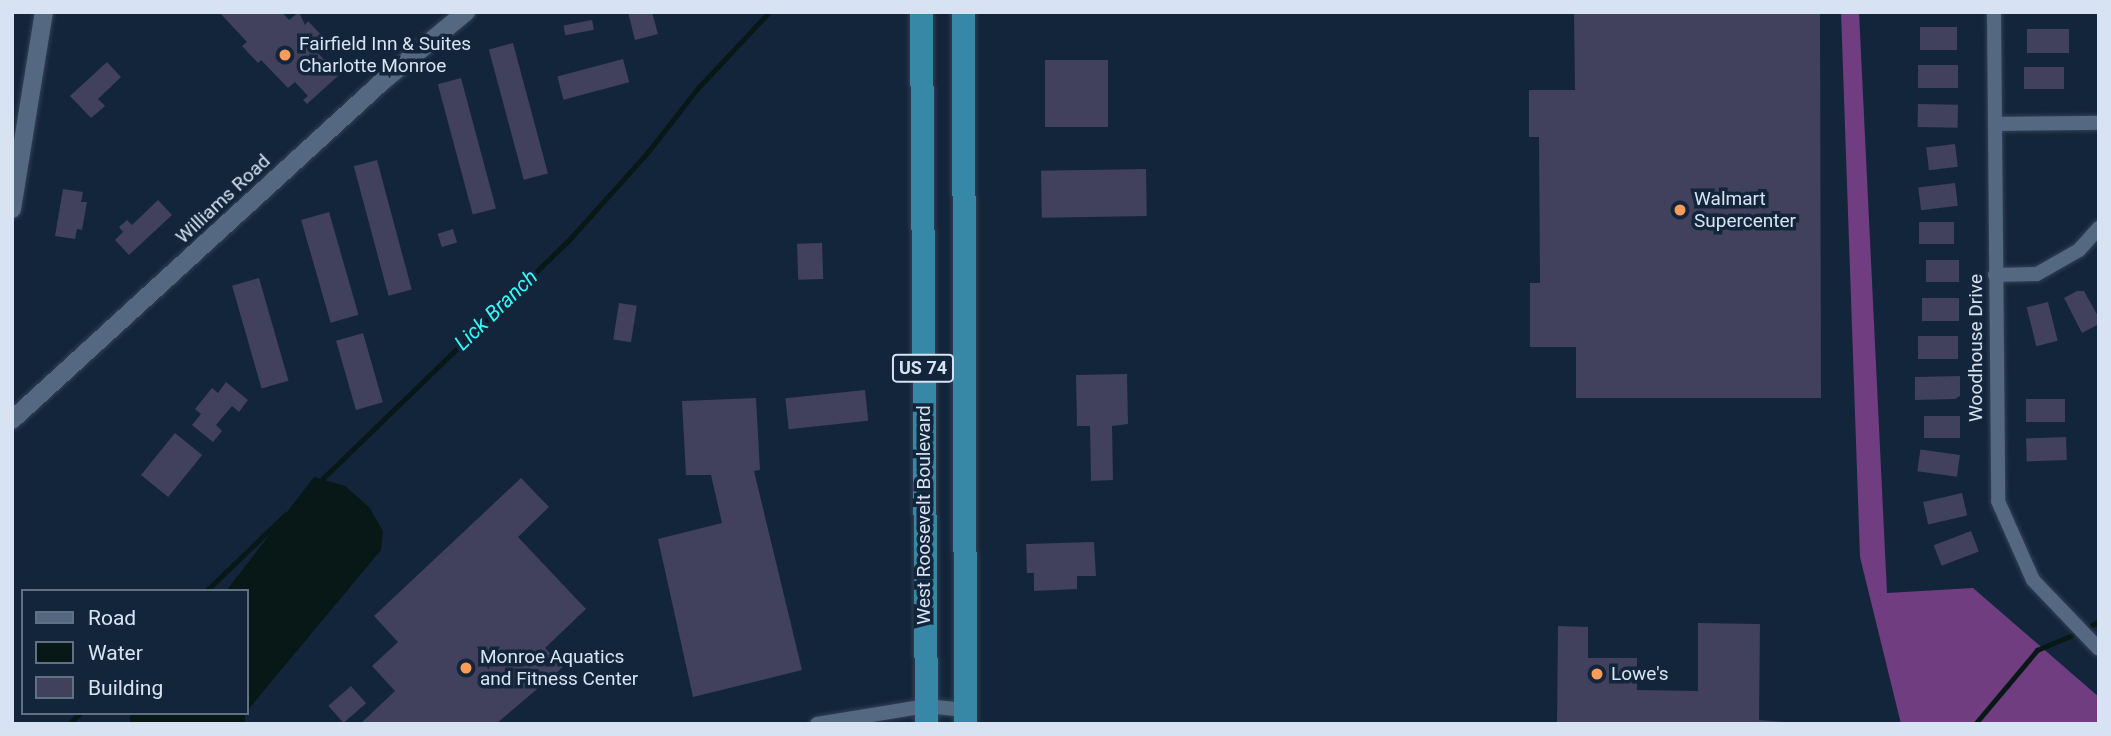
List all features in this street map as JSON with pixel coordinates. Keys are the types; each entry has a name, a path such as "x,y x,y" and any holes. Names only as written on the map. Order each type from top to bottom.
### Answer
{"highway":[{"name":"West Roosevelt Boulevard","path":"921,12 926,715"},
{"name":"West Roosevelt Boulevard","path":"964,12 965,717"}],"street":[{"path":"12,209 44,12"},
{"name":"Williams Road","path":"12,420 363,98 466,12"},
{"name":"Woodhouse Drive","path":"1994,12 1998,501 2033,580 2099,649"},
{"path":"1997,124 2099,123"},
{"path":"1995,275 2037,274 2079,250 2099,228"},
{"path":"817,724 926,715 965,717"}],"shaded area":[{"path":"1841,12 1859,12 1887,593 1973,588 2099,697 2099,724 1901,724 1860,557"}],"water":[{"path":"314,477 345,486 369,507 383,531 381,550 248,710 248,589 228,589"},
{"path":"130,715 245,715 245,724 130,724"}],"building":[{"name":"Fairfield Inn & Suites Charlotte Monroe","path":"219,12 282,12 289,20 299,12 305,25 308,21 326,40 315,50 339,75 307,104 303,100 308,96 295,82 288,88 261,60 258,63 242,46 247,42"},
{"path":"628,12 652,12 658,34 635,40"},
{"name":"Walmart Supercenter","path":"1574,12 1820,12 1821,398 1576,398 1576,347 1530,347 1530,283 1540,283 1539,137 1529,137 1529,90 1575,90"},
{"path":"592,20 594,30 565,35 564,26"},
{"path":"1920,27 1957,27 1957,50 1920,50"},
{"path":"2027,29 2069,29 2069,53 2027,53"},
{"path":"513,43 548,173 524,180 489,49"},
{"path":"623,59 629,82 564,100 557,77"},
{"path":"1045,60 1108,60 1108,127 1045,127"},
{"path":"107,62 121,77 98,99 105,106 91,118 70,96"},
{"path":"1918,65 1958,65 1958,88 1918,88"},
{"path":"2024,67 2064,67 2064,89 2024,89"},
{"path":"461,78 496,208 473,215 438,84"},
{"path":"1918,104 1958,105 1958,128 1918,127"},
{"path":"1955,144 1958,167 1929,170 1926,148"},
{"path":"377,160 412,289 388,296 354,166"},
{"path":"1146,169 1147,216 1042,218 1041,171"},
{"path":"1955,183 1958,206 1921,210 1918,188"},
{"path":"63,189 83,192 81,202 87,202 82,230 77,229 75,239 55,236"},
{"path":"158,200 172,215 129,255 115,240 123,232 119,227 127,220 132,225"},
{"path":"329,212 358,315 331,323 301,220"},
{"path":"1919,222 1954,222 1954,244 1919,244"},
{"path":"453,229 457,242 442,247 438,234"},
{"path":"822,243 823,279 798,280 797,244"},
{"path":"1926,260 1959,260 1959,282 1926,282"},
{"path":"259,278 288,381 262,389 232,286"},
{"path":"2077,291 2084,291 2099,318 2099,324 2082,333 2064,298"},
{"path":"1922,298 1959,298 1959,321 1922,321"},
{"path":"2048,302 2058,341 2036,346 2027,307"},
{"path":"619,303 637,306 631,342 613,340"},
{"path":"363,333 383,402 356,410 336,341"},
{"path":"1918,336 1958,336 1958,359 1918,359"},
{"path":"1127,374 1128,424 1112,426 1113,480 1091,481 1090,426 1077,426 1076,375"},
{"path":"1960,376 1960,396 1955,399 1915,400 1915,377"},
{"path":"226,382 248,400 239,412 232,406 216,425 222,431 213,442 192,425 201,414 195,409 212,388 218,393"},
{"path":"865,390 868,421 789,429 785,398"},
{"path":"756,398 760,470 754,471 802,670 693,697 658,539 722,523 711,475 686,475 682,401"},
{"path":"2026,399 2065,399 2065,422 2026,422"},
{"path":"1924,416 1960,416 1960,438 1924,438"},
{"path":"175,433 202,455 168,497 141,475"},
{"path":"2066,437 2067,460 2027,461 2026,438"},
{"path":"1920,449 1960,455 1957,477 1917,471"},
{"path":"521,478 549,507 518,537 586,609 545,648 563,667 496,724 360,724 395,691 372,666 398,642 374,616"},
{"path":"1962,493 1967,515 1928,524 1923,502"},
{"path":"1971,531 1979,552 1942,566 1934,545"},
{"path":"1094,542 1096,576 1077,576 1077,589 1034,591 1034,573 1027,573 1026,544"},
{"name":"Lowe's","path":"1698,623 1760,624 1759,720 1810,724 1557,724 1558,626 1588,627 1588,658 1637,658 1637,690 1698,691"},
{"path":"351,686 366,703 343,723 328,706"}],"waterway":[{"name":"Lick Branch","path":"317,484 568,241 647,153 697,89 769,12"},
{"name":"Lick Branch","path":"208,589 285,515"},
{"path":"2092,625 2099,621"},
{"path":"1975,724 2037,650 2073,635"},
{"name":"Lick Branch","path":"69,724 78,715"}],"place":[{"name":"Fairfield Inn & Suites Charlotte Monroe","path":"285,55"},
{"name":"Walmart Supercenter","path":"1680,210"},
{"name":"Monroe Aquatics and Fitness Center","path":"466,668"},
{"name":"Lowe's","path":"1597,674"}]}
